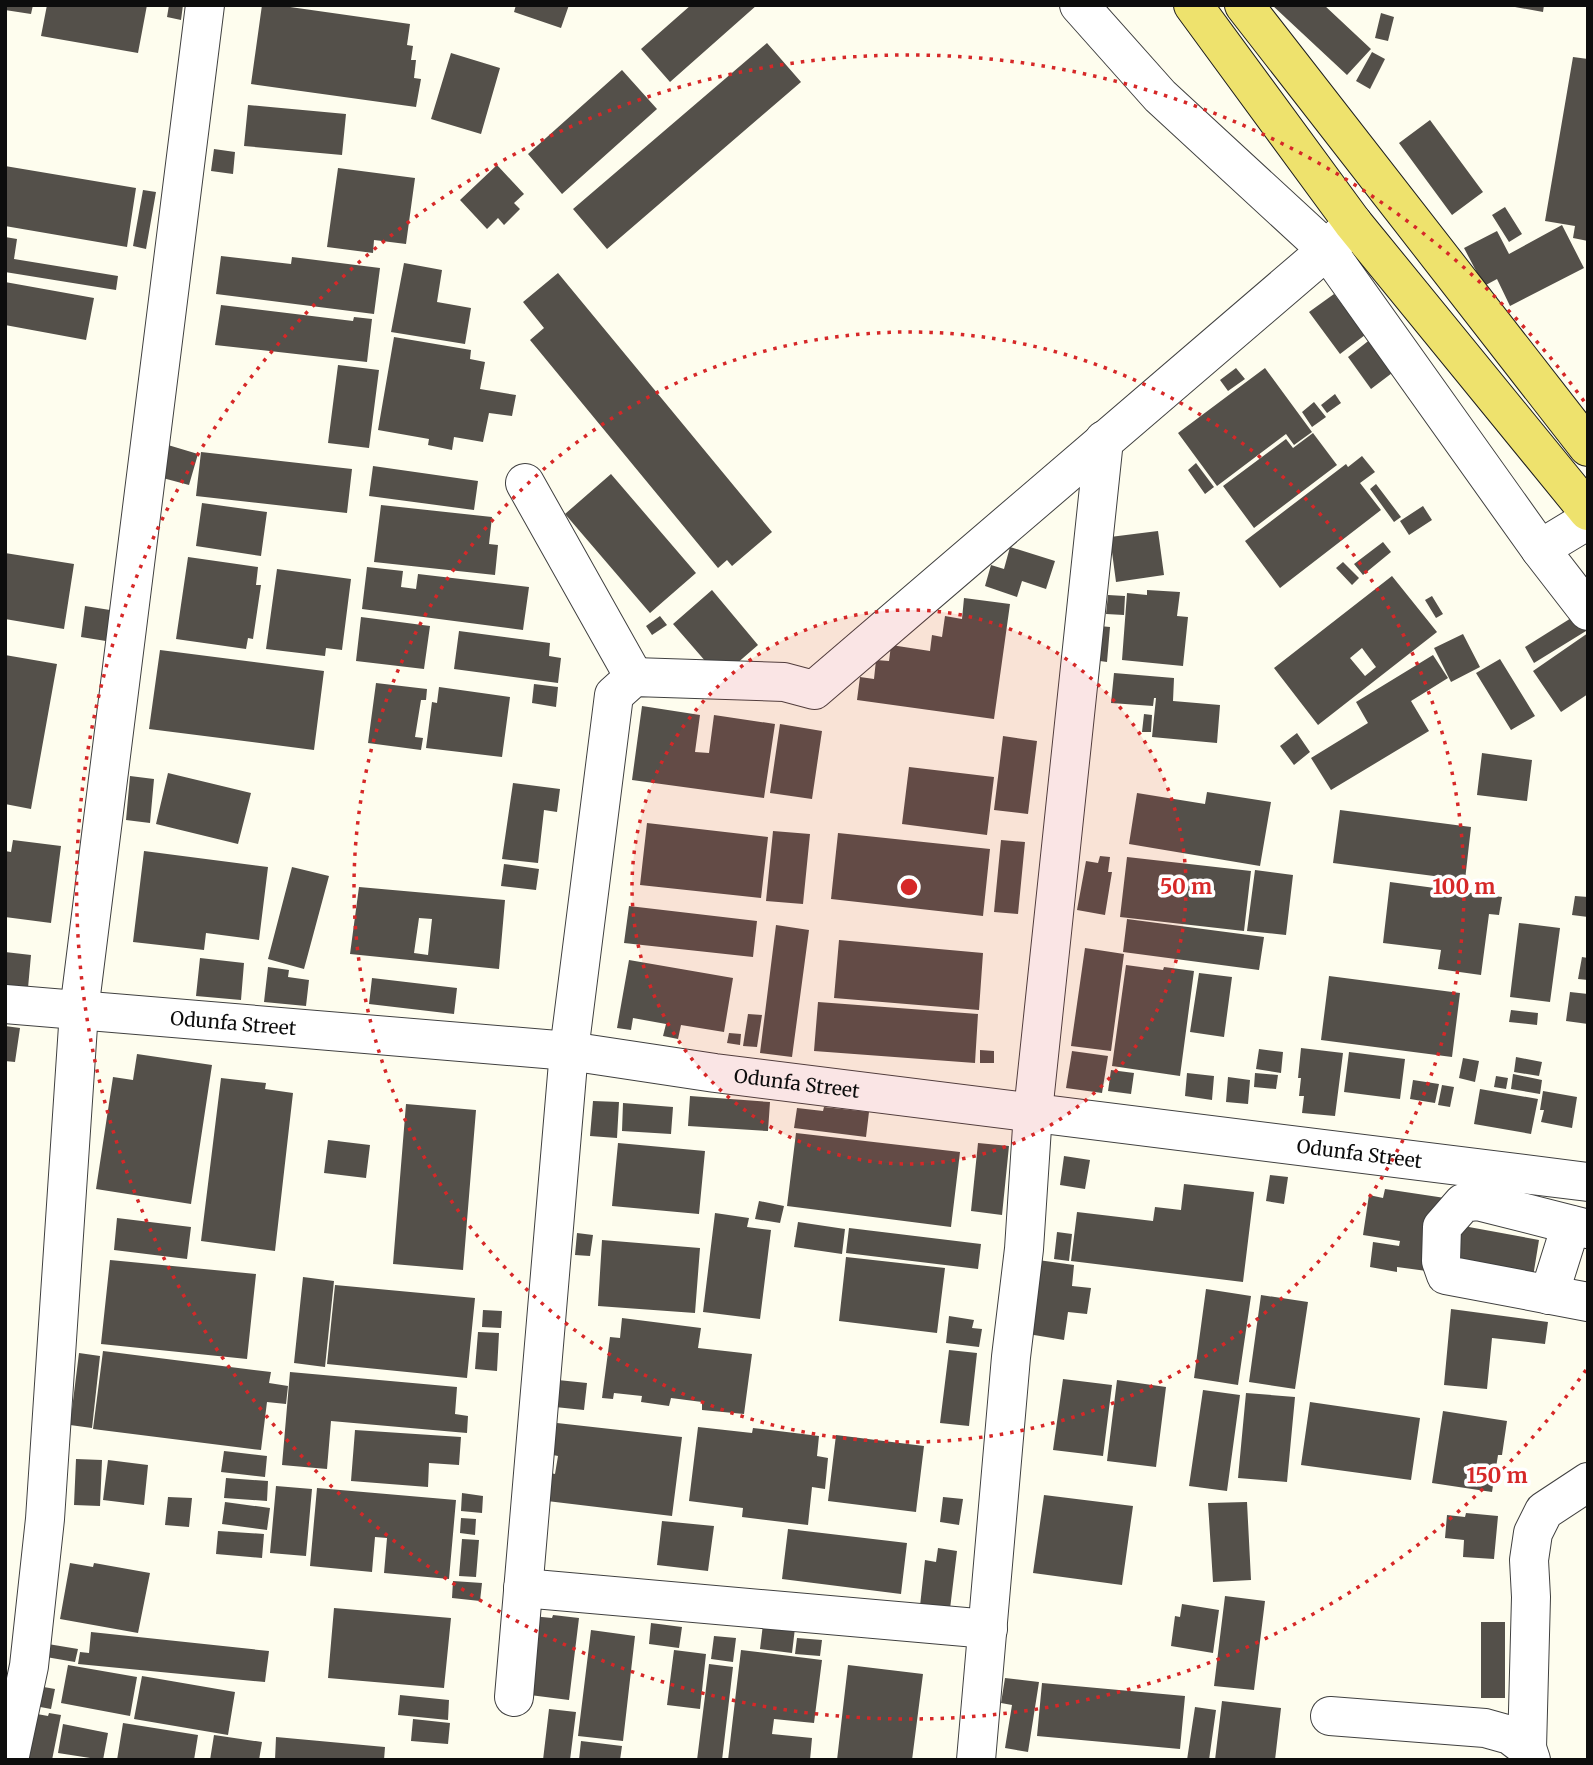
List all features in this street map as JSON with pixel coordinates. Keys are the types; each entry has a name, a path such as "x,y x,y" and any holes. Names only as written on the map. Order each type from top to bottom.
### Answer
{"main road":[{"path":"1194,5 1353,223 1588,511"},
{"path":"1244,5 1588,445"}],"street":[{"path":"9,1760 29,1666 45,1519 79,1011 205,5"},
{"path":"1079,5 1160,96 1327,250 1540,549 1588,611"},
{"path":"514,1697 569,1051 614,695 634,677 784,682 814,690 1327,250 1353,223"},
{"path":"975,1760 1011,1357 1024,1249 1034,1112 1104,440"},
{"path":"525,483 634,677"},
{"path":"1540,549 1588,520"},
{"name":"Odunfa Street","path":"5,1004 569,1051 715,1073 1588,1182"},
{"path":"1549,1295 1579,1227 1478,1201 1463,1203 1442,1227 1441,1261 1446,1275 1549,1295 1588,1302"},
{"path":"1529,1754 1529,1560 1533,1533 1544,1511 1588,1482"},
{"path":"523,1588 988,1629"},
{"path":"1331,1716 1485,1728 1510,1735 1529,1754"}],"building":[{"path":"5,5 33,5 31,14 5,10"},
{"path":"47,5 147,5 138,53 41,36"},
{"path":"169,5 183,5 181,20 167,17"},
{"path":"262,5 410,24 407,45 413,46 411,60 416,60 414,78 421,79 416,107 251,84"},
{"path":"516,5 569,5 561,28 514,12"},
{"path":"691,5 757,5 670,82 641,49"},
{"path":"1272,5 1324,5 1371,49 1347,75"},
{"path":"1504,5 1544,5 1543,12"},
{"path":"1381,13 1394,17 1388,41 1375,38"},
{"path":"767,43 801,82 607,249 573,209"},
{"path":"1372,52 1385,59 1370,89 1356,81"},
{"path":"451,53 500,68 481,134 431,119"},
{"path":"1573,57 1588,59 1588,241 1573,238 1575,226 1545,221"},
{"path":"622,70 657,109 562,194 528,154"},
{"path":"248,105 346,114 342,155 244,146"},
{"path":"1430,120 1483,192 1452,215 1399,143"},
{"path":"214,149 235,152 233,174 211,171"},
{"path":"497,165 524,194 514,203 520,209 504,225 498,218 487,229 460,200"},
{"path":"5,166 136,188 127,247 5,226"},
{"path":"338,168 415,178 406,244 374,240 373,253 327,247"},
{"path":"143,190 156,192 146,249 133,246"},
{"path":"1505,207 1522,234 1509,242 1492,215"},
{"path":"1562,225 1584,268 1510,306 1497,279 1484,286 1464,248 1497,231 1509,254"},
{"path":"5,237 17,239 14,259 118,276 116,290 5,272"},
{"path":"221,256 291,264 292,257 380,268 374,314 216,294"},
{"path":"404,263 442,270 437,302 471,308 465,344 391,332"},
{"path":"558,273 772,532 732,566 727,560 718,568 530,340 544,328 523,302"},
{"path":"5,282 94,298 86,340 5,325"},
{"path":"1334,294 1365,335 1340,354 1309,312"},
{"path":"221,305 353,321 354,317 372,319 367,362 215,345"},
{"path":"394,337 471,350 470,359 485,362 480,389 516,395 512,416 489,413 483,442 454,437 452,450 428,445 429,439 378,430"},
{"path":"1372,338 1396,370 1371,389 1348,357"},
{"path":"338,365 379,370 369,448 328,443"},
{"path":"1236,368 1245,379 1228,391 1220,380"},
{"path":"1265,368 1312,432 1294,445 1286,434 1217,486 1178,433"},
{"path":"1335,394 1341,403 1327,413 1321,405"},
{"path":"1314,402 1326,417 1312,427 1302,412"},
{"path":"1313,433 1337,465 1254,528 1223,486 1286,439 1293,448"},
{"path":"168,445 198,454 189,485 159,477"},
{"path":"201,452 352,469 347,513 196,496"},
{"path":"1362,456 1375,472 1360,483 1381,510 1280,588 1245,541 1346,464 1348,467"},
{"path":"1196,463 1214,487 1205,494 1188,470"},
{"path":"373,466 478,481 474,510 369,496"},
{"path":"611,474 696,573 650,613 565,514"},
{"path":"1376,484 1401,517 1394,522 1370,489"},
{"path":"202,503 267,512 261,556 196,546"},
{"path":"381,505 492,517 489,544 498,545 495,575 374,562"},
{"path":"1423,506 1432,520 1409,535 1400,521"},
{"path":"1158,531 1164,575 1116,582 1110,537"},
{"path":"1383,542 1391,552 1363,575 1354,564"},
{"path":"1010,547 1055,561 1046,589 1022,581 1017,597 985,586 991,565 1004,569"},
{"path":"5,553 74,564 64,629 5,619"},
{"path":"188,557 258,567 256,585 261,585 253,639 248,638 246,649 176,639"},
{"path":"1343,562 1359,578 1352,585 1336,568"},
{"path":"367,567 403,571 401,587 416,589 418,574 529,587 523,630 362,609"},
{"path":"277,569 351,579 342,650 326,648 325,656 266,649"},
{"path":"1392,576 1437,632 1318,725 1274,668","holes":["1362,648 1376,667 1365,676 1350,658"]},
{"path":"712,590 758,645 720,678 673,624"},
{"path":"1147,590 1180,592 1177,616 1188,617 1183,666 1122,660 1127,593 1147,595"},
{"path":"1108,595 1125,596 1124,615 1106,614"},
{"path":"1432,596 1443,614 1436,618 1425,600"},
{"path":"964,598 1010,604 994,719 857,700 860,677 874,679 876,660 889,661 891,645 930,651 932,635 942,637 945,616 962,619"},
{"path":"85,606 110,610 106,641 81,637"},
{"path":"1576,615 1586,631 1534,663 1525,647"},
{"path":"660,616 667,625 652,635 646,626"},
{"path":"361,617 430,626 424,669 356,661"},
{"path":"1089,625 1110,627 1107,662 1086,659"},
{"path":"459,631 550,643 549,656 561,658 558,683 454,669"},
{"path":"1588,633 1588,694 1561,712 1533,671"},
{"path":"1463,634 1480,667 1451,682 1434,648"},
{"path":"160,650 324,671 314,750 149,729"},
{"path":"5,655 57,664 31,809 5,804"},
{"path":"1433,655 1448,678 1411,701 1429,731 1331,790 1311,758 1368,723 1356,702"},
{"path":"1500,659 1535,716 1511,730 1476,673"},
{"path":"1114,673 1174,678 1173,701 1220,705 1217,743 1152,737 1156,698 1153,706 1111,703"},
{"path":"376,683 427,689 426,700 421,700 415,737 423,738 421,750 368,743"},
{"path":"534,684 558,687 556,707 532,703"},
{"path":"439,687 510,697 502,757 426,748 432,702 437,703"},
{"path":"642,706 700,715 695,752 709,753 714,715 775,724 764,798 632,780"},
{"path":"1144,714 1152,715 1151,732 1142,732"},
{"path":"780,724 822,731 812,799 770,793"},
{"path":"1297,733 1310,752 1294,765 1280,746"},
{"path":"1003,736 1037,741 1028,814 994,810"},
{"path":"1482,753 1532,760 1527,801 1477,795"},
{"path":"909,767 994,777 987,835 902,824"},
{"path":"168,773 251,793 238,844 156,824"},
{"path":"130,776 154,779 150,823 126,820"},
{"path":"513,783 560,789 557,812 544,810 538,863 502,859"},
{"path":"1207,792 1271,802 1260,866 1129,844 1137,793 1205,804"},
{"path":"1340,810 1471,827 1465,880 1333,863"},
{"path":"647,823 768,837 761,898 640,885"},
{"path":"773,831 810,834 803,904 766,901"},
{"path":"838,833 990,849 983,916 831,899"},
{"path":"13,840 61,846 51,923 5,917 5,851 11,852"},
{"path":"1001,840 1025,842 1018,914 994,912"},
{"path":"144,851 268,867 259,940 206,933 204,950 133,942"},
{"path":"1100,856 1110,857 1108,872 1112,872 1105,915 1077,910 1086,861 1098,863"},
{"path":"1127,857 1251,871 1244,931 1120,917"},
{"path":"504,864 539,869 536,890 501,886"},
{"path":"292,867 329,876 304,969 268,959"},
{"path":"1255,870 1293,875 1286,935 1247,931"},
{"path":"1390,882 1502,897 1499,915 1489,914 1481,975 1438,969 1441,950 1383,943"},
{"path":"359,887 505,900 499,969 350,954","holes":["419,918 432,919 428,955 414,953"]},
{"path":"1575,896 1588,897 1588,917 1572,915"},
{"path":"629,906 757,921 753,957 624,943"},
{"path":"1127,919 1264,937 1259,970 1123,952"},
{"path":"1519,923 1560,928 1550,1002 1510,997"},
{"path":"776,925 809,930 792,1057 760,1053"},
{"path":"839,940 983,953 979,1010 834,998"},
{"path":"1085,948 1124,954 1111,1051 1071,1046"},
{"path":"5,952 31,955 28,988 5,986"},
{"path":"1582,957 1588,958 1588,980 1578,979"},
{"path":"200,958 244,963 241,1000 196,996"},
{"path":"629,960 733,978 724,1032 681,1025 678,1039 663,1036 666,1024 633,1018 631,1030 617,1028"},
{"path":"1126,965 1194,971 1180,1076 1112,1066"},
{"path":"268,967 289,970 288,977 309,980 306,1006 264,1002"},
{"path":"1199,973 1232,977 1224,1037 1190,1032"},
{"path":"1329,976 1460,993 1452,1057 1321,1040"},
{"path":"372,978 457,988 454,1014 369,1004"},
{"path":"1570,992 1588,994 1588,1024 1566,1021"},
{"path":"818,1002 978,1014 975,1063 814,1051"},
{"path":"1511,1010 1538,1013 1537,1025 1509,1022"},
{"path":"748,1014 762,1015 757,1047 743,1046"},
{"path":"5,1026 20,1028 15,1062 5,1061"},
{"path":"729,1033 741,1034 740,1045 727,1043"},
{"path":"1301,1048 1343,1053 1335,1116 1302,1113 1304,1096 1299,1096 1301,1078 1298,1078"},
{"path":"1259,1049 1283,1052 1281,1073 1256,1069"},
{"path":"980,1050 994,1051 994,1063 980,1063"},
{"path":"1072,1051 1108,1056 1102,1093 1066,1088"},
{"path":"1349,1052 1405,1059 1400,1099 1344,1092"},
{"path":"137,1054 212,1065 191,1204 96,1189 113,1077 133,1080"},
{"path":"1516,1057 1542,1062 1539,1076 1514,1072"},
{"path":"1463,1058 1479,1061 1475,1082 1459,1078"},
{"path":"1111,1070 1134,1073 1131,1094 1108,1091"},
{"path":"1187,1073 1214,1076 1212,1100 1185,1096"},
{"path":"1255,1073 1278,1075 1276,1089 1254,1087"},
{"path":"1513,1074 1542,1080 1540,1094 1511,1089"},
{"path":"1496,1076 1508,1078 1506,1089 1494,1087"},
{"path":"1228,1077 1250,1080 1248,1104 1226,1102"},
{"path":"221,1078 266,1083 265,1089 293,1093 275,1251 201,1241"},
{"path":"1413,1080 1439,1084 1435,1103 1410,1099"},
{"path":"1442,1085 1454,1087 1450,1107 1438,1105"},
{"path":"1480,1089 1538,1099 1531,1134 1474,1124"},
{"path":"1543,1091 1577,1097 1572,1128 1541,1122 1544,1110 1540,1110"},
{"path":"690,1096 770,1102 768,1131 688,1126"},
{"path":"593,1101 619,1102 617,1138 590,1136"},
{"path":"623,1103 673,1107 671,1134 622,1131"},
{"path":"406,1104 476,1110 463,1270 393,1264"},
{"path":"824,1107 869,1112 866,1137 794,1128 797,1108 823,1111"},
{"path":"796,1133 960,1152 951,1227 787,1206"},
{"path":"328,1140 370,1145 366,1178 324,1173"},
{"path":"618,1143 705,1151 699,1214 612,1206"},
{"path":"978,1143 1009,1146 1002,1215 971,1211"},
{"path":"1064,1156 1090,1160 1085,1189 1060,1185"},
{"path":"1270,1175 1288,1177 1284,1204 1266,1201"},
{"path":"1184,1184 1254,1192 1243,1282 1071,1261 1077,1212 1153,1221 1155,1207 1181,1210"},
{"path":"1385,1189 1445,1198 1434,1272 1397,1267 1397,1272 1370,1267 1373,1242 1399,1246 1400,1241 1363,1235 1369,1195 1383,1198"},
{"path":"759,1201 784,1206 780,1223 755,1219"},
{"path":"715,1213 749,1218 747,1227 771,1230 760,1319 703,1312"},
{"path":"117,1218 191,1227 187,1259 114,1250"},
{"path":"798,1222 845,1229 842,1254 794,1247"},
{"path":"1458,1225 1539,1240 1533,1277 1451,1262"},
{"path":"849,1228 981,1244 978,1269 846,1253"},
{"path":"1057,1232 1072,1234 1069,1261 1054,1259"},
{"path":"577,1233 593,1235 590,1256 575,1255"},
{"path":"602,1240 700,1248 695,1313 598,1306"},
{"path":"846,1257 945,1268 937,1333 839,1321"},
{"path":"110,1260 256,1274 247,1359 101,1344"},
{"path":"1038,1260 1074,1265 1072,1286 1091,1288 1087,1314 1068,1312 1064,1340 1028,1334"},
{"path":"303,1277 334,1281 325,1367 294,1363"},
{"path":"335,1285 475,1298 467,1378 327,1364"},
{"path":"1206,1289 1251,1296 1238,1385 1194,1378"},
{"path":"1261,1295 1308,1302 1295,1389 1249,1382"},
{"path":"1451,1309 1548,1322 1545,1344 1492,1338 1487,1389 1444,1385"},
{"path":"483,1310 502,1311 501,1328 482,1327"},
{"path":"949,1316 974,1320 972,1328 982,1329 979,1347 946,1343"},
{"path":"622,1318 701,1328 698,1348 752,1354 744,1414 702,1410 702,1402 671,1398 669,1406 641,1402 642,1396 614,1393 613,1399 602,1398 610,1337 620,1338"},
{"path":"478,1332 499,1333 497,1371 475,1369"},
{"path":"949,1350 977,1353 969,1426 940,1423"},
{"path":"103,1351 271,1372 269,1383 288,1386 286,1404 267,1402 261,1450 93,1429"},
{"path":"79,1353 100,1356 92,1428 70,1425"},
{"path":"290,1372 457,1387 455,1414 468,1416 467,1433 331,1421 327,1469 282,1465"},
{"path":"1063,1379 1112,1385 1103,1456 1053,1450"},
{"path":"558,1380 587,1383 584,1410 555,1407"},
{"path":"1117,1380 1166,1387 1156,1467 1107,1461"},
{"path":"1203,1390 1240,1395 1227,1491 1189,1486"},
{"path":"1246,1393 1295,1397 1287,1482 1238,1478"},
{"path":"1310,1402 1420,1418 1411,1480 1301,1465"},
{"path":"1443,1411 1507,1421 1502,1455 1498,1455 1492,1492 1432,1483"},
{"path":"557,1423 682,1437 672,1516 547,1501 551,1473 555,1474 558,1456 553,1455"},
{"path":"698,1427 752,1433 753,1428 819,1436 817,1456 828,1458 825,1489 812,1487 808,1525 742,1517 743,1508 689,1501"},
{"path":"355,1430 461,1437 459,1465 429,1463 428,1487 351,1481"},
{"path":"836,1435 924,1446 916,1512 828,1501"},
{"path":"224,1451 267,1456 265,1477 221,1472"},
{"path":"76,1459 102,1460 100,1506 74,1505"},
{"path":"108,1460 148,1465 144,1505 103,1500"},
{"path":"226,1478 268,1481 267,1501 224,1498"},
{"path":"276,1486 312,1489 306,1556 270,1553"},
{"path":"317,1488 456,1500 449,1579 384,1573 387,1538 375,1537 372,1572 310,1566"},
{"path":"462,1493 483,1496 482,1513 461,1511"},
{"path":"1044,1495 1133,1506 1122,1585 1033,1573"},
{"path":"168,1497 192,1498 189,1527 165,1525"},
{"path":"943,1497 963,1499 959,1525 940,1522"},
{"path":"225,1502 270,1508 267,1530 222,1524"},
{"path":"1247,1502 1251,1580 1213,1582 1208,1503"},
{"path":"1466,1513 1498,1516 1494,1559 1463,1557 1464,1540 1445,1538 1447,1515 1465,1517"},
{"path":"461,1518 476,1519 475,1535 460,1533"},
{"path":"662,1521 714,1526 708,1571 657,1565"},
{"path":"788,1529 907,1543 901,1594 782,1579"},
{"path":"218,1531 264,1534 262,1558 216,1554"},
{"path":"462,1539 479,1540 476,1577 459,1576"},
{"path":"938,1548 957,1551 950,1609 920,1606 925,1560 936,1562"},
{"path":"70,1563 93,1567 94,1563 150,1573 138,1633 60,1619"},
{"path":"453,1581 482,1583 480,1601 452,1598"},
{"path":"1225,1596 1265,1601 1254,1690 1214,1686"},
{"path":"1182,1604 1219,1610 1213,1653 1171,1646 1175,1616 1180,1617"},
{"path":"334,1608 451,1618 444,1688 328,1678"},
{"path":"553,1615 579,1618 569,1700 522,1694 532,1616 552,1618"},
{"path":"1481,1622 1505,1622 1505,1698 1481,1698"},
{"path":"651,1623 682,1627 679,1648 649,1644"},
{"path":"763,1624 795,1628 792,1653 760,1649"},
{"path":"591,1630 635,1636 623,1741 578,1736"},
{"path":"91,1632 269,1651 265,1682 78,1664 80,1652 89,1653"},
{"path":"714,1636 736,1638 733,1662 711,1659"},
{"path":"797,1638 822,1640 820,1656 795,1654"},
{"path":"48,1644 78,1649 75,1662 46,1657"},
{"path":"674,1650 706,1654 700,1709 667,1705"},
{"path":"741,1650 822,1660 814,1723 774,1719 772,1734 812,1738 810,1760 728,1760"},
{"path":"709,1664 733,1667 722,1760 697,1760"},
{"path":"68,1665 137,1677 130,1716 61,1703"},
{"path":"848,1665 923,1674 912,1760 837,1760"},
{"path":"142,1676 235,1692 228,1735 134,1719"},
{"path":"1005,1678 1039,1682 1028,1752 1005,1748 1012,1705 1001,1703"},
{"path":"1042,1683 1185,1696 1180,1749 1037,1736"},
{"path":"38,1686 55,1689 51,1709 35,1706"},
{"path":"400,1695 449,1700 448,1720 398,1715"},
{"path":"1222,1701 1281,1708 1275,1760 1215,1760"},
{"path":"1195,1707 1216,1710 1209,1760 1187,1760"},
{"path":"549,1709 576,1712 570,1760 543,1760"},
{"path":"49,1713 61,1715 52,1760 28,1760 37,1714 48,1716"},
{"path":"413,1719 450,1723 448,1744 411,1741"},
{"path":"123,1723 198,1735 194,1760 117,1760"},
{"path":"63,1724 108,1733 103,1760 58,1753"},
{"path":"214,1735 262,1742 259,1760 210,1760"},
{"path":"276,1737 385,1747 384,1760 275,1760"},
{"path":"581,1741 622,1746 620,1760 579,1760"}]}
